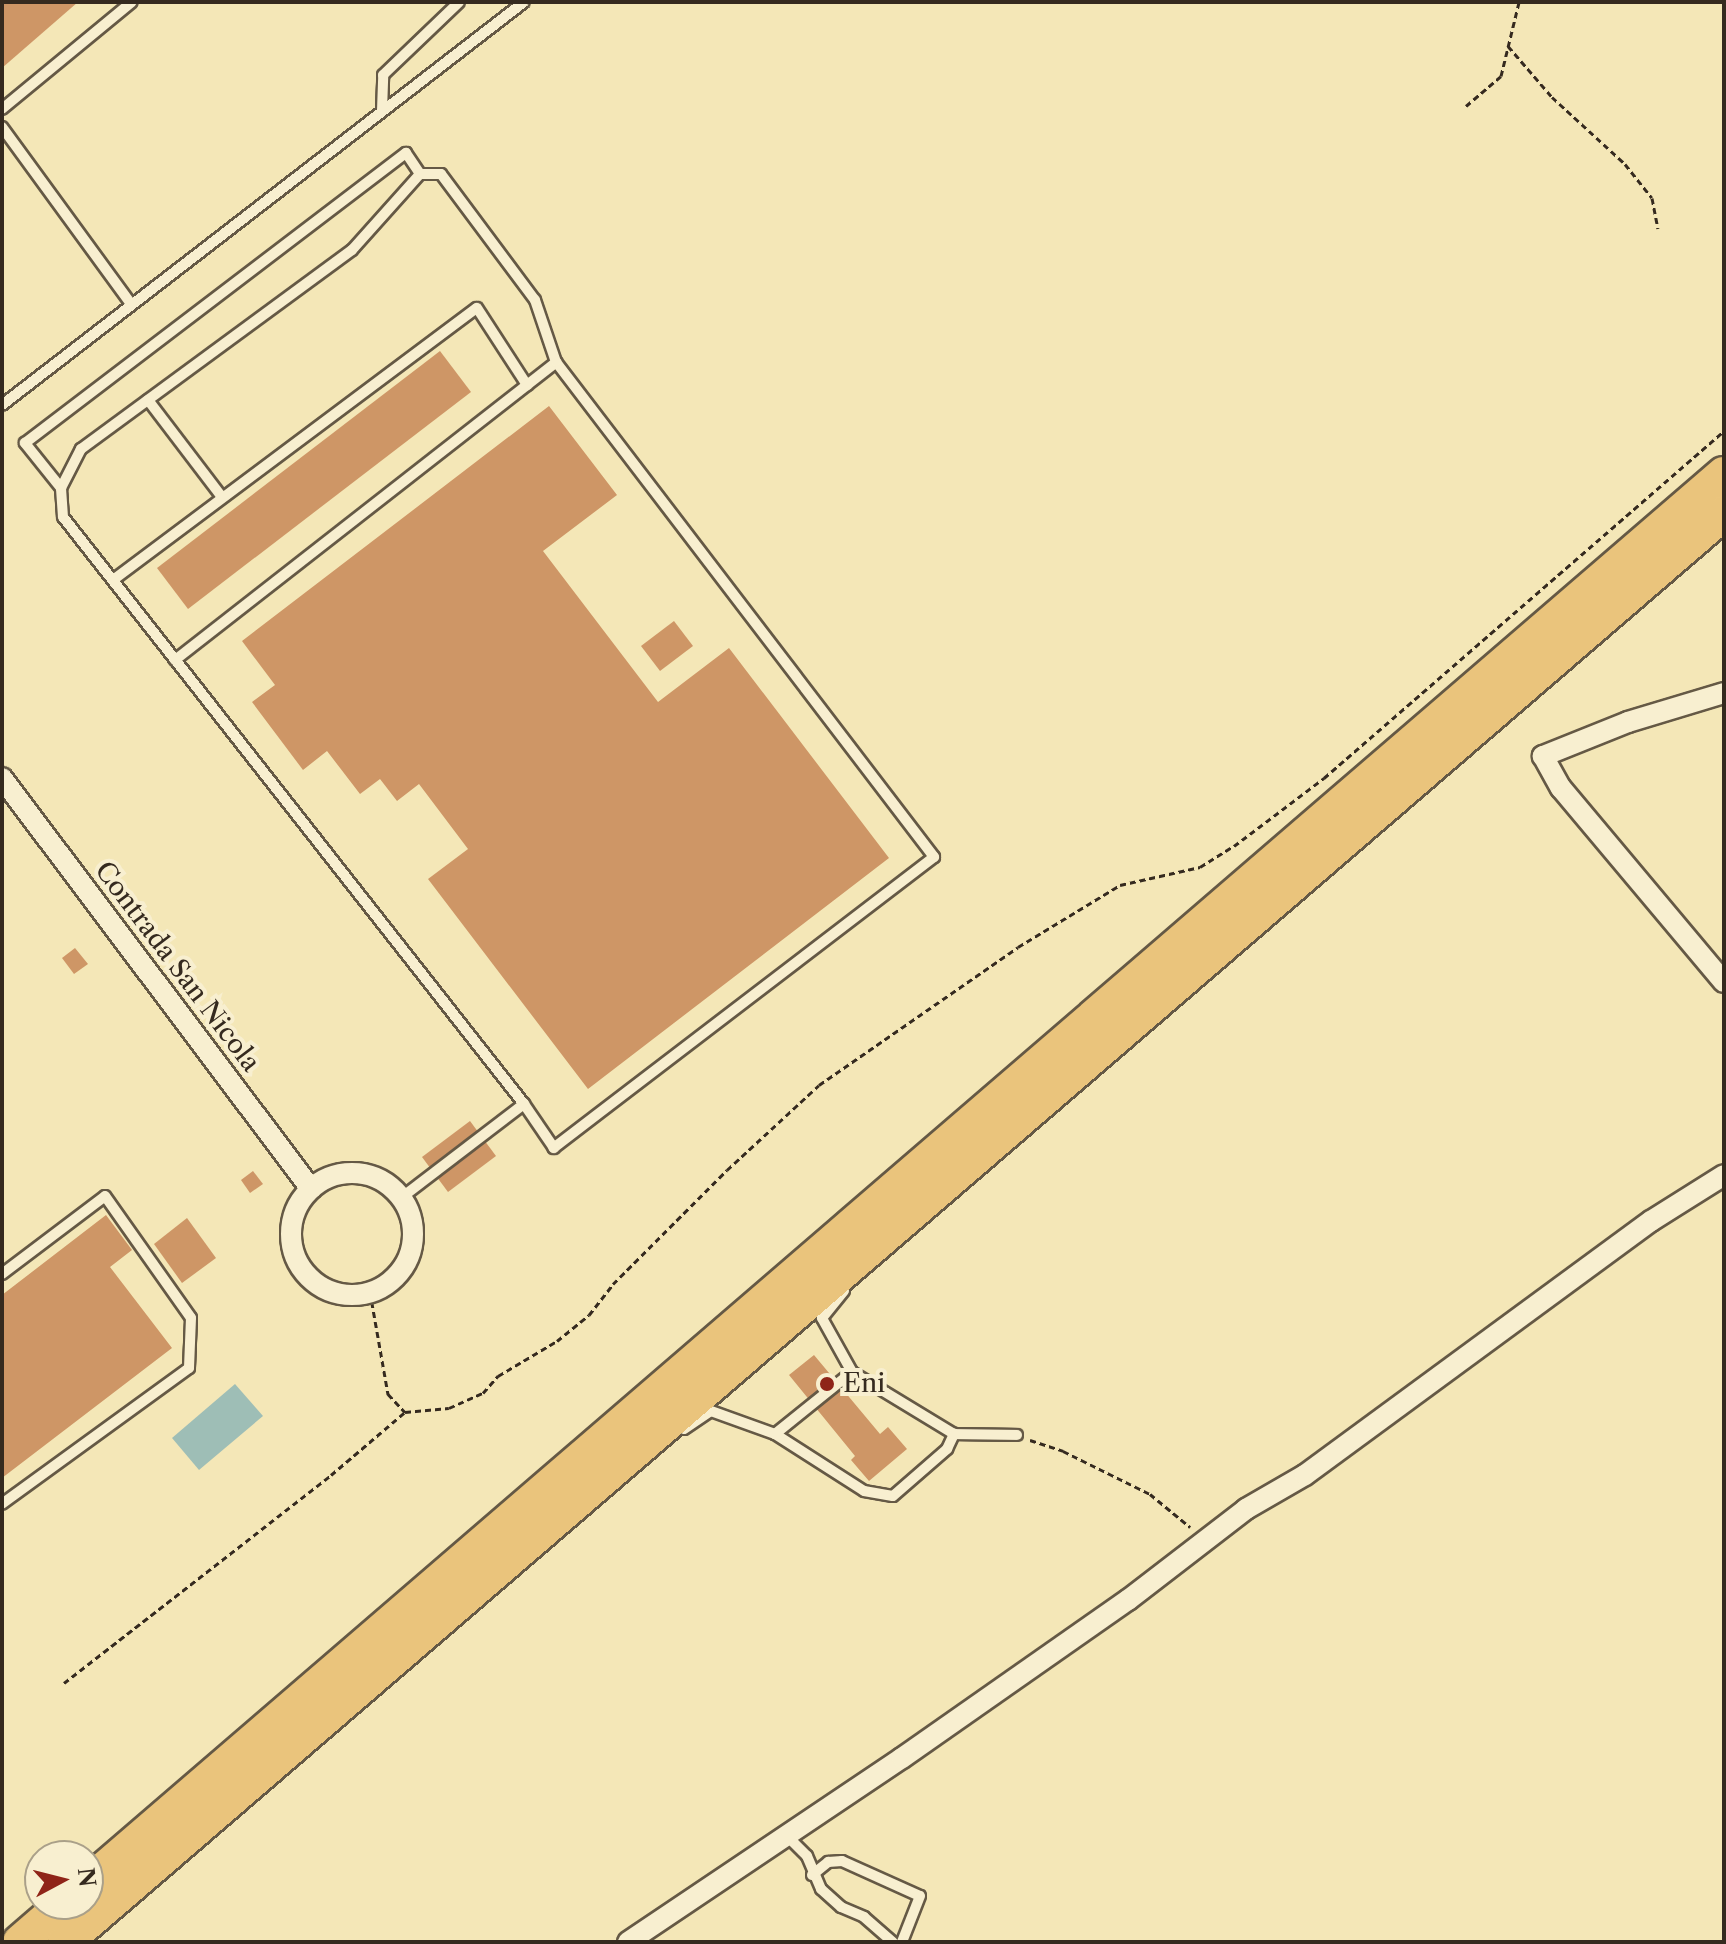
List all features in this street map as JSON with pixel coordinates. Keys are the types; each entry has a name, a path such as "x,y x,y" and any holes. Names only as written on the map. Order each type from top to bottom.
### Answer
{"highway":[{"path":"104,1869 1724,474"},
{"path":"65,1942 1724,513"},
{"path":"20,1942 45,1920"}],"street":[{"path":"1724,693 1628,722 1543,756 1561,788 1724,982"},
{"name":"Contrada San Nicola","path":"2,778 311,1189"},
{"path":"351,1173 379,1179 401,1198 412,1225 410,1253 395,1277 370,1292 352,1295 334,1292 318,1284 300,1264 291,1238 293,1220 299,1203 323,1180 351,1173"},
{"path":"628,1942 1128,1600 1246,1509 1305,1475 1651,1221 1724,1175"}],"lane":[{"path":"2,109 132,2"},
{"path":"382,111 383,75 459,2"},
{"path":"2,405 524,2"},
{"path":"2,127 132,305"},
{"path":"61,488 25,443 406,153 420,174"},
{"path":"420,174 441,174 535,300 556,362 934,857 554,1148 524,1104 63,517 61,488 81,449 352,250 420,174"},
{"path":"113,580 477,308 527,385"},
{"path":"175,660 556,362"},
{"path":"148,400 222,497"},
{"path":"401,1198 524,1104"},
{"path":"2,1274 105,1196 191,1318 189,1368 2,1504"},
{"path":"901,1222 822,1318 852,1372 954,1434 1017,1435"},
{"path":"775,1434 852,1372"},
{"path":"674,1436 711,1411 775,1434 864,1491 893,1496 947,1449 954,1434"},
{"path":"573,1504 661,1445"},
{"path":"787,1836 807,1856 812,1875 821,1889 841,1907 864,1917 893,1942"},
{"path":"812,1875 828,1862 842,1861 920,1896 902,1942"}],"path":[{"path":"1466,106 1501,76 1519,2"},
{"path":"1508,46 1552,97 1625,164 1652,198 1658,228"},
{"path":"64,1683 331,1475 405,1412 449,1408 483,1393 498,1376 557,1341 589,1315 613,1284 727,1170 819,1085 1018,947 1120,885 1200,867 1234,846 1324,778 1724,431"},
{"path":"370,1292 388,1394 405,1412"},
{"path":"1017,1435 1063,1451 1150,1494 1205,1540"}],"water":[{"path":"235,1384 263,1416 199,1470 172,1438"}],"building":[{"path":"2,2 78,2 2,68"},
{"path":"440,351 471,392 188,609 157,568"},
{"path":"549,406 617,495 543,551 658,702 729,648 889,858 588,1089 428,879 468,849 419,784 397,801 380,779 360,794 327,751 303,770 252,702 275,685 242,641"},
{"path":"674,621 693,646 660,671 641,646"},
{"path":"75,948 88,964 74,974 62,958"},
{"path":"470,1121 496,1156 448,1192 422,1157"},
{"path":"253,1171 263,1184 250,1193 241,1180"},
{"path":"106,1215 132,1250 110,1267 172,1348 2,1478 2,1295"},
{"path":"187,1218 216,1258 182,1283 154,1244"},
{"path":"814,1355 880,1434 888,1427 907,1449 869,1481 851,1460 855,1456 789,1375"}],"place":[{"name":"Eni","path":"827,1384"}]}
